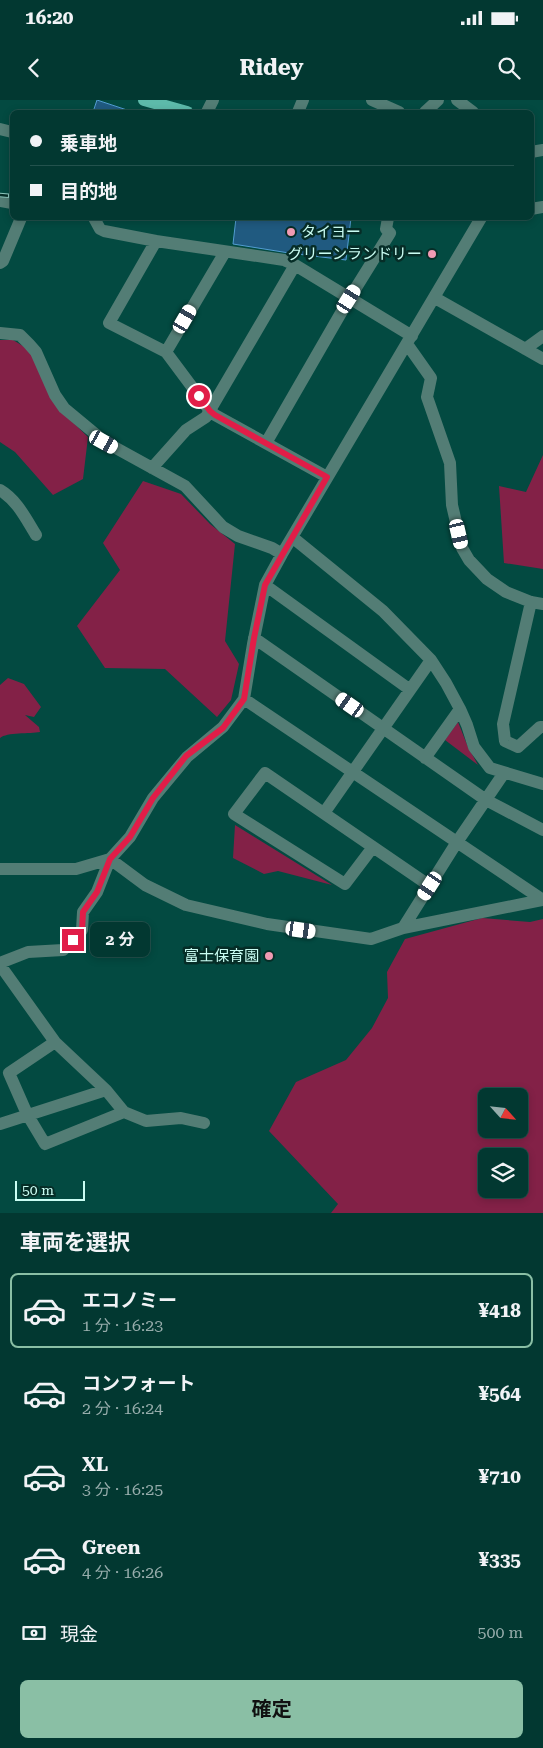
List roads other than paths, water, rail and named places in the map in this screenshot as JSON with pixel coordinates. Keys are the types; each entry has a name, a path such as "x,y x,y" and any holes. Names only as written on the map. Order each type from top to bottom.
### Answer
{"main road":[{"path":"144,100 164,110"}],"street":[{"path":"372,100 394,110"},
{"path":"427,110 438,100"},
{"path":"457,100 470,110"},
{"path":"0,262 3,261 20,220"},
{"path":"95,220 100,229 104,231 156,241 284,260 349,299 409,340 431,378 427,397 450,463 452,505 462,548 469,560 487,579 506,592 537,603 503,724 506,741 518,747 543,727"},
{"path":"266,443 349,299 390,233 386,229 388,220"},
{"path":"204,1123 181,1118 146,1121 124,1112 106,1090 55,1042 0,964 28,952 64,950 82,930 83,912 97,892 110,859 130,837 153,798 186,756 223,728 244,699 265,585 480,220"},
{"path":"156,241 108,323 166,352 210,411 327,477"},
{"path":"166,352 225,252"},
{"path":"152,468 186,430 206,417 295,265"},
{"path":"435,298 543,359"},
{"path":"0,325 11,326 36,352 55,395 64,408 104,442 185,486 223,527 238,536 272,548 282,554"},
{"path":"0,333 20,335"},
{"path":"525,349 543,336"},
{"path":"0,490 8,494 19,507 36,535"},
{"path":"292,537 383,611 430,660 446,683 460,709 474,747 490,768 543,784"},
{"path":"265,585 409,689"},
{"path":"254,638 486,800 543,830"},
{"path":"324,813 430,660"},
{"path":"244,699 543,900"},
{"path":"425,758 460,709"},
{"path":"373,847 345,884 234,814 265,773 430,886"},
{"path":"403,928 457,842 504,773"},
{"path":"0,869 76,869 110,859"},
{"path":"110,859 145,885 186,905 266,924 371,940 403,928 543,900"},
{"path":"55,1042 9,1072 27,1114 45,1144 124,1112"},
{"path":"0,1124 106,1090"}],"railway":[{"path":"0,195 10,196"}],"place":[{"name":"タイヨー","path":"291,232"},
{"name":"グリーンランドリー","path":"432,254"},
{"name":"富士保育園","path":"269,956"}]}
